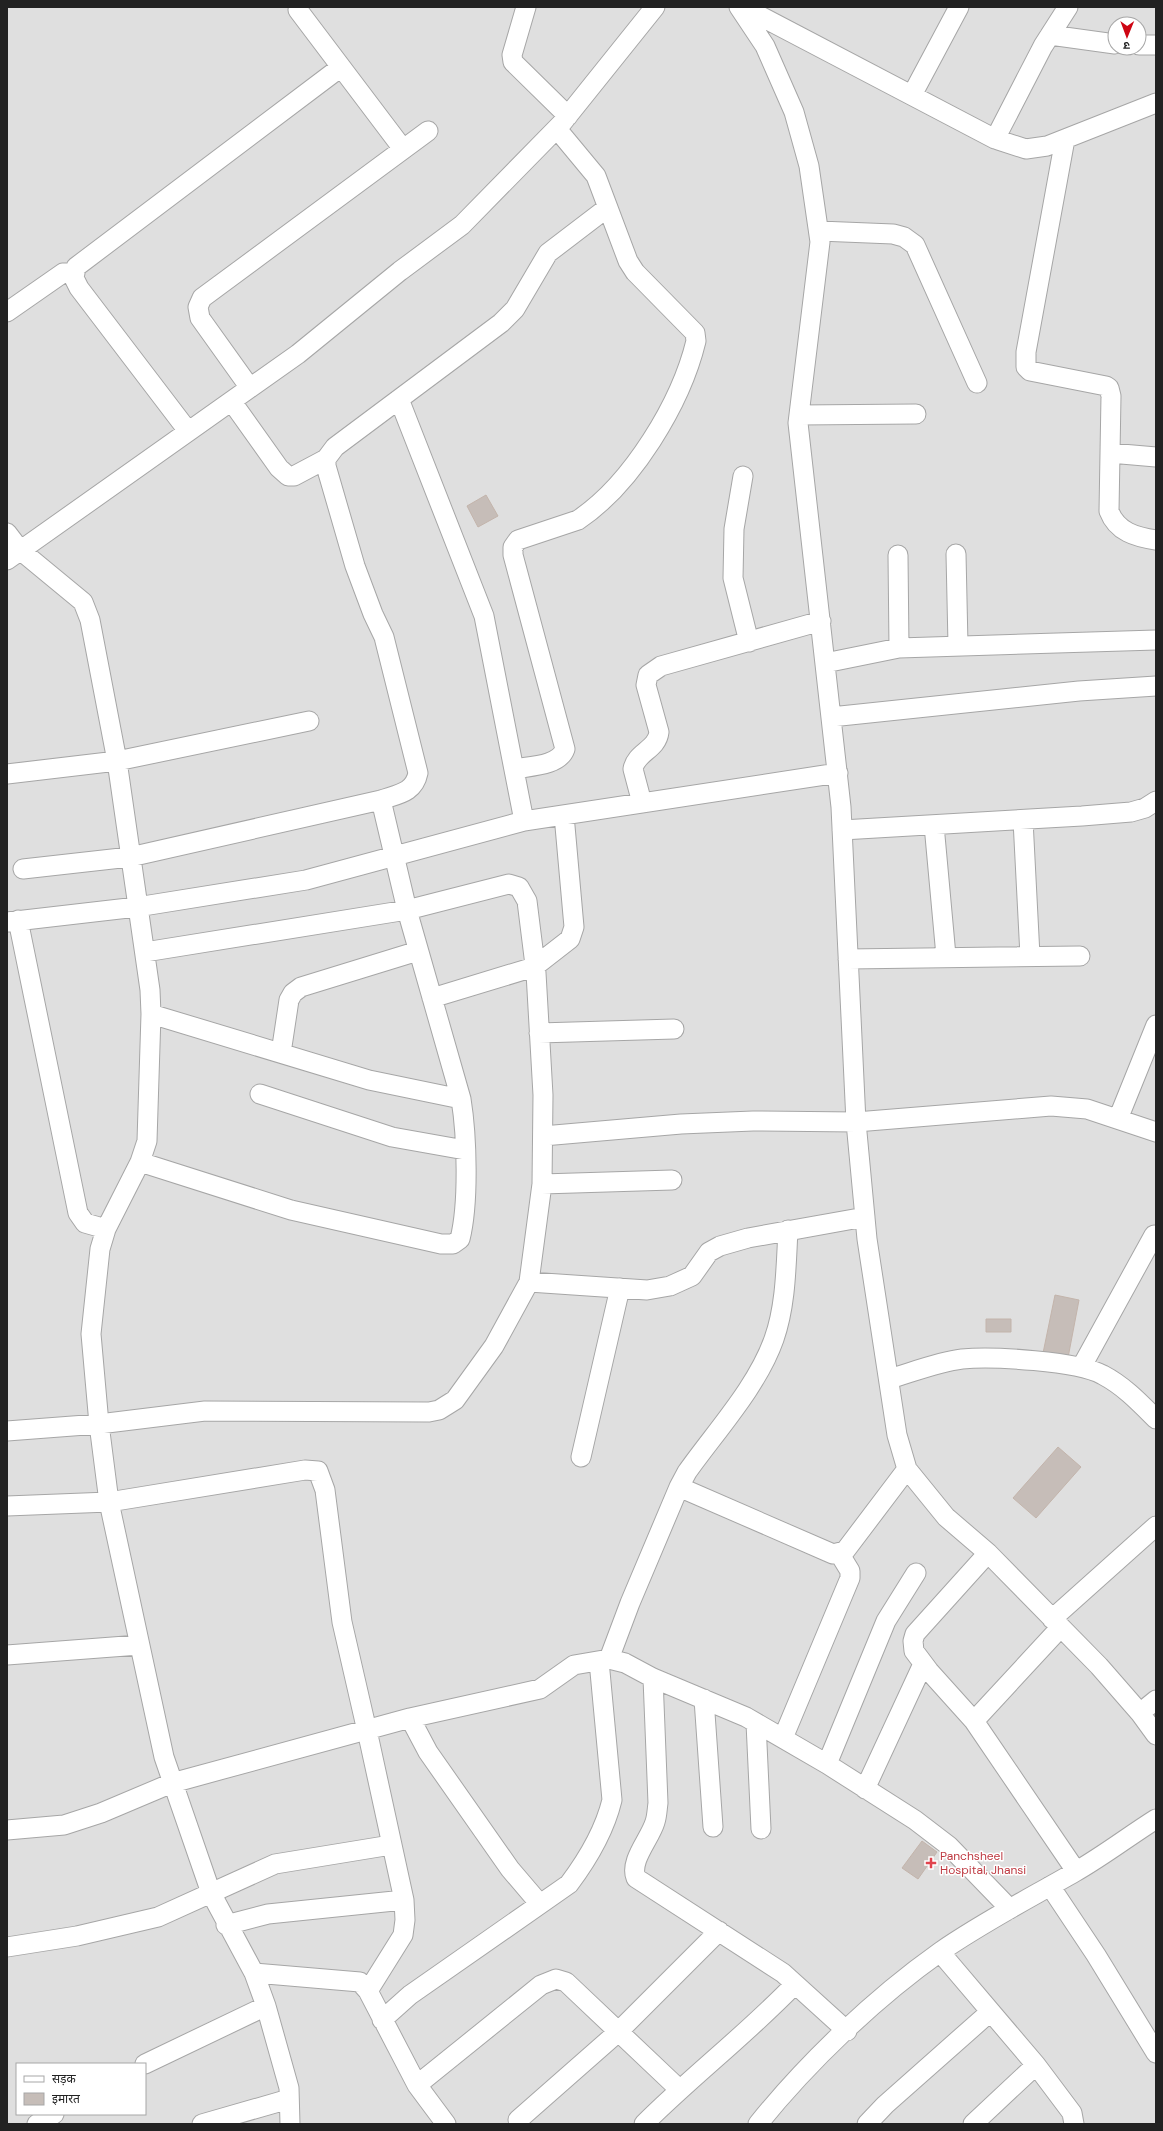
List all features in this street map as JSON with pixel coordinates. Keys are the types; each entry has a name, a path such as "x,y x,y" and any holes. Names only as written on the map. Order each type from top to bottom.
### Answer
{"street":[{"path":"514,769 557,760 563,756 565,749 513,555 513,547 518,540 578,520 625,477 653,439 671,408 696,341 695,333 686,322 635,272 628,261 596,176 562,122 513,62 512,55 526,7"},
{"path":"14,555 298,354 400,271 462,225 562,122 655,7"},
{"path":"739,7 765,46 794,112 809,166 819,231 820,242 798,423 838,774 856,1122 865,1217 897,1435 907,1469 946,1517 988,1553 1056,1624 1099,1666 1140,1713 1156,1735"},
{"path":"743,7 995,139 1026,149 1047,146 1156,103"},
{"path":"912,95 959,7"},
{"path":"995,139 1050,35 1068,7"},
{"path":"298,10 403,149"},
{"path":"1050,35 1107,43"},
{"path":"188,431 79,288 74,278 76,267 341,67"},
{"path":"250,388 200,318 198,307 202,298 428,130"},
{"path":"1065,139 1025,362 1026,367 1030,371 1106,386 1109,388 1111,396 1109,512 1113,522 1122,529 1137,537 1156,540"},
{"path":"232,402 279,468 288,476 294,476 326,459 335,447 501,323 516,309 548,253 607,208"},
{"path":"819,231 893,234 904,237 915,245 977,383"},
{"path":"7,312 63,273 74,272"},
{"path":"399,399 484,616 524,820"},
{"path":"799,415 916,414"},
{"path":"1110,454 1156,457"},
{"path":"23,869 130,857 381,800 411,789 416,782 418,773 384,637 373,614 355,566 326,466 326,459"},
{"path":"743,476 734,529 732,561 733,578 749,642"},
{"path":"7,533 14,555 82,602 86,608 90,620 117,761 150,990 151,1014 147,1141 140,1162 106,1229 100,1249 91,1334 98,1424 109,1502 164,1757 211,1893 226,1925 254,1973 266,2006 286,2075 290,2124"},
{"path":"956,554 958,645"},
{"path":"898,556 898,648"},
{"path":"642,803 633,769 634,764 638,758 654,745 659,732 646,685 648,675 661,666 821,621"},
{"path":"825,663 898,648 1156,640"},
{"path":"831,718 1079,691 1156,686"},
{"path":"7,774 117,761 309,721"},
{"path":"106,1229 86,1223 78,1213 13,921 137,907 306,880 524,820 838,774"},
{"path":"140,1162 291,1210 441,1244 453,1244 460,1239 463,1226 465,1150 464,1118 461,1100 406,910 381,800"},
{"path":"842,830 1023,820 1131,812 1145,808 1156,801"},
{"path":"432,998 534,966 570,939 573,933 564,814"},
{"path":"1023,820 1030,956"},
{"path":"934,825 946,956"},
{"path":"7,1431 98,1424 205,1411 429,1412 439,1410 455,1400 494,1346 529,1282 542,1184 543,1095 534,966 527,901 519,887 509,884 406,910 145,952"},
{"path":"281,1053 287,1008 293,993 301,987 418,950"},
{"path":"848,959 946,956 1080,956"},
{"path":"151,1014 369,1080 461,1100"},
{"path":"1118,1119 1156,1025"},
{"path":"539,1033 674,1029"},
{"path":"260,1094 392,1137 465,1150"},
{"path":"543,1136 681,1124 753,1121 856,1122 1051,1106 1087,1109 1156,1132"},
{"path":"542,1184 672,1180"},
{"path":"529,1282 647,1290 677,1284 692,1276 709,1252 720,1246 748,1238 788,1230 865,1217"},
{"path":"382,2020 410,1995 568,1884 578,1872 608,1814 612,1800 604,1660 687,1472 747,1389 770,1349 782,1304 788,1230"},
{"path":"1082,1366 1154,1235"},
{"path":"581,1457 620,1288"},
{"path":"889,1379 961,1359 986,1357 1082,1366 1102,1374 1118,1384 1136,1398 1156,1420"},
{"path":"680,1487 833,1554 845,1551 907,1469"},
{"path":"7,1506 109,1502 305,1470 318,1471 326,1490 342,1622 404,1900 405,1920 403,1935 368,1991"},
{"path":"974,1720 1056,1624 1156,1526"},
{"path":"784,1738 850,1578 850,1571 839,1553"},
{"path":"988,1553 915,1634 913,1641 914,1651 923,1664 974,1720 1076,1872"},
{"path":"827,1764 886,1621 916,1573"},
{"path":"7,1655 139,1645"},
{"path":"7,1830 64,1825 101,1813 172,1783 410,1718 540,1689 574,1665 604,1660 625,1663 653,1678 704,1698 756,1722 827,1764 915,1820 949,1846 1010,1909"},
{"path":"865,1789 923,1664"},
{"path":"653,1678 658,1803 655,1822 635,1864 634,1873 641,1883 719,1931 783,1973 846,2031"},
{"path":"704,1698 713,1827"},
{"path":"1140,1713 1156,1700"},
{"path":"410,1718 425,1749 510,1869 539,1903"},
{"path":"756,1722 762,1829"},
{"path":"758,2124 801,2075 870,2008 940,1952 1010,1909 1076,1872 1156,1819"},
{"path":"7,1947 130,1925 158,1917 275,1864 391,1845"},
{"path":"1050,1886 1096,1955 1156,2053"},
{"path":"226,1925 268,1914 404,1900"},
{"path":"518,2120 618,2032 719,1931"},
{"path":"940,1952 1036,2065 1072,2113 1074,2124"},
{"path":"254,1973 350,1979 360,1982 368,1991 417,2085 446,2124"},
{"path":"417,2085 541,1985 556,1979 566,1982 679,2089"},
{"path":"644,2124 679,2089 775,2005 795,1984"},
{"path":"146,2064 266,2006"},
{"path":"867,2124 885,2105 990,2012"},
{"path":"973,2124 1036,2065"},
{"path":"202,2124 289,2099"},
{"path":"37,2124 52,2115"}],"shaded area":[{"path":"7,7 1156,7 1156,2124 7,2124"}],"building":[{"path":"486,495 498,516 478,527 467,506"},
{"path":"1055,1295 1079,1300 1067,1363 1042,1358"},
{"path":"986,1319 1011,1319 1011,1332 986,1332"},
{"path":"1058,1447 1081,1467 1036,1518 1013,1498"},
{"path":"922,1841 937,1852 918,1879 902,1868"}],"place":[{"name":"Panchsheel Hospital, Jhansi","path":"931,1863"}]}
